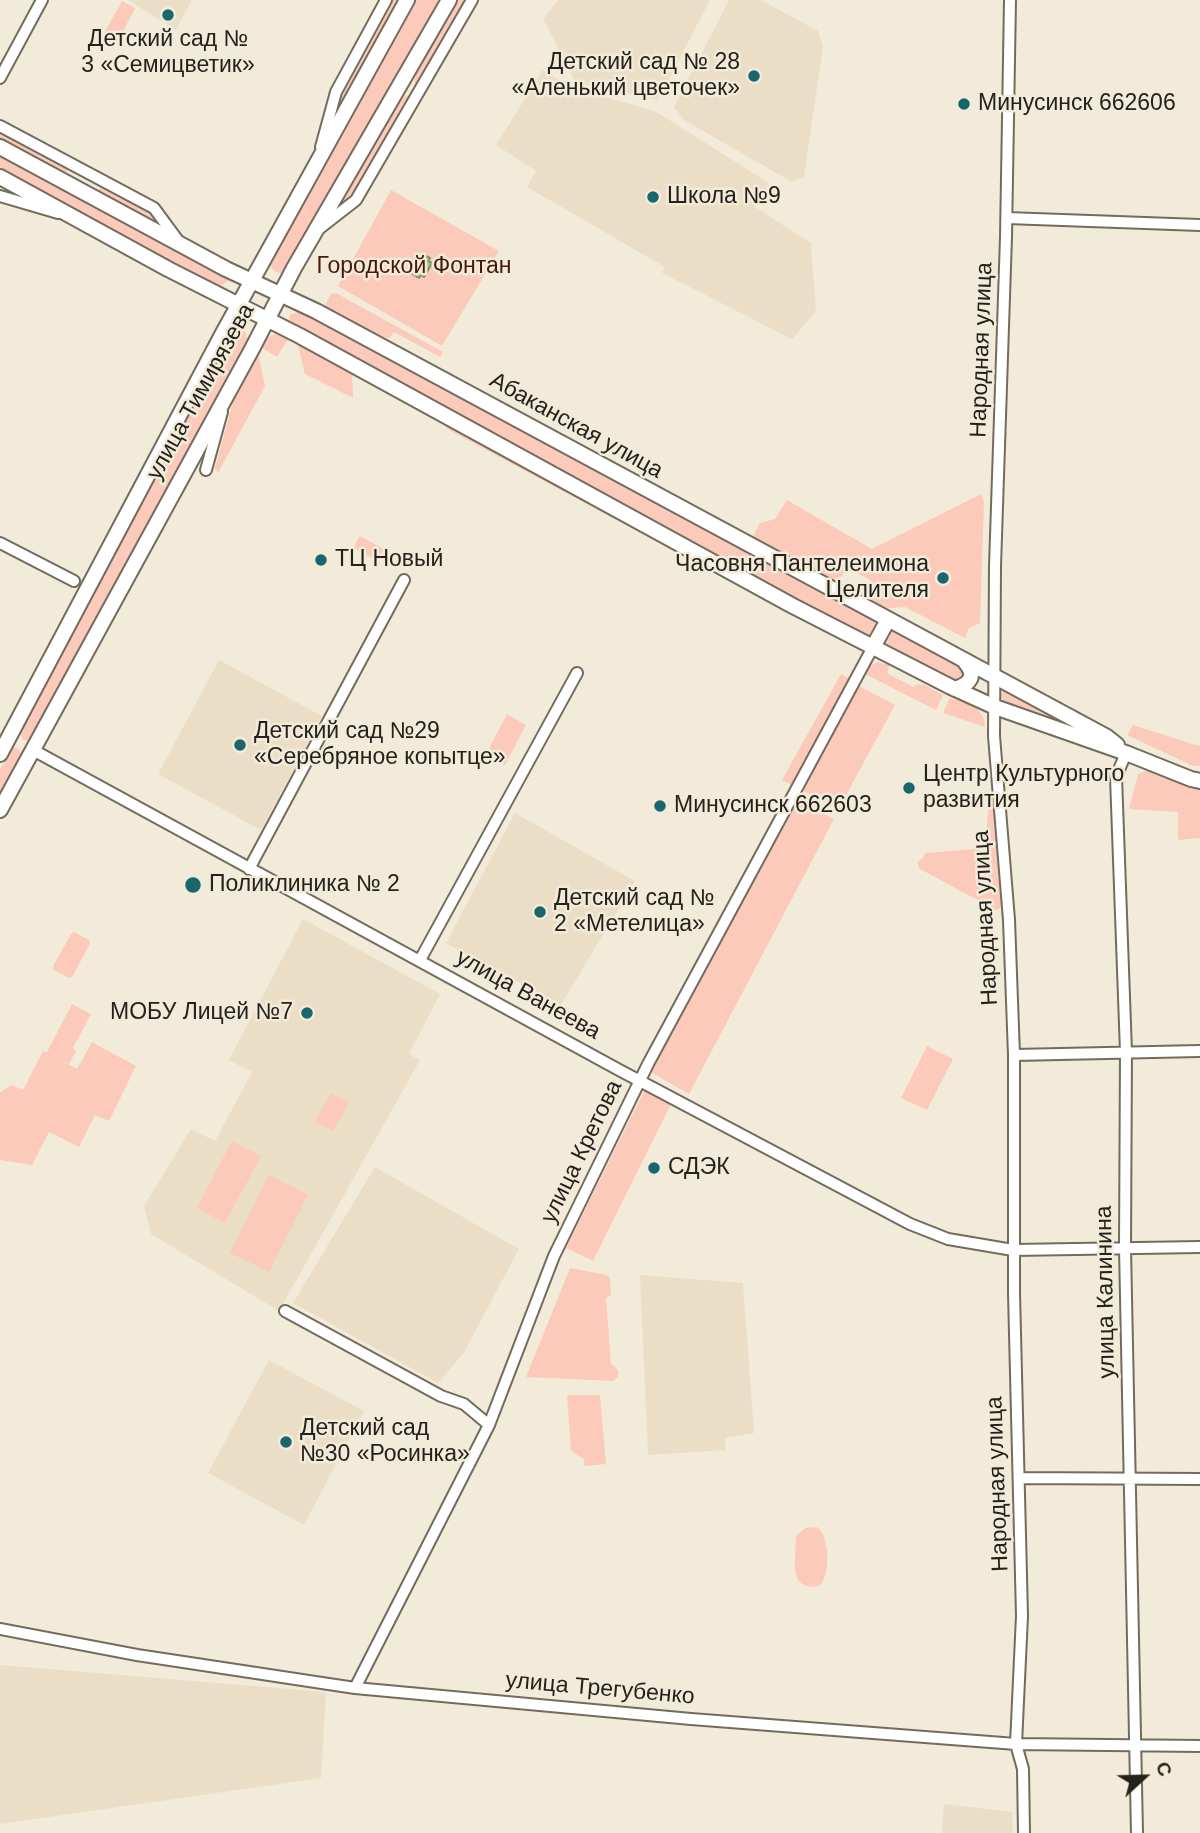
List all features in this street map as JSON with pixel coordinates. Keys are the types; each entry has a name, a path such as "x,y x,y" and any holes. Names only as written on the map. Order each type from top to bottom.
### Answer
{"main road":[{"name":"улица Тимирязева","path":"0,754 251,280 407,0"},
{"name":"улица Тимирязева","path":"0,810 315,232 449,0"},
{"name":"Абаканская улица","path":"0,147 180,244 316,311 1107,737 1126,753"},
{"name":"Абаканская улица","path":"0,177 267,319 793,606 955,690 1200,781"},
{"path":"873,647 888,620"},
{"path":"955,690 971,680 971,671 965,662"},
{"path":"9,738 33,750"}],"street":[{"path":"0,78 43,0"},
{"path":"318,160 336,92 386,0"},
{"path":"315,232 356,200 472,0"},
{"name":"Народная улица","path":"1010,0 994,736 1009,920 1014,1055 1013,1250 1022,1616 1016,1744 1023,1769 1024,1833"},
{"path":"0,126 154,208 180,244"},
{"path":"0,196 74,218"},
{"path":"1007,218 1200,225"},
{"path":"206,470 228,393"},
{"path":"0,543 74,581"},
{"path":"249,869 404,580"},
{"name":"улица Кретова","path":"355,1688 489,1425 554,1256 648,1064 873,647"},
{"path":"420,960 577,673"},
{"name":"улица Ванеева","path":"33,750 641,1081 910,1224 948,1239 1013,1250 1200,1247"},
{"name":"улица Калинина","path":"1126,753 1116,777 1126,1052 1125,1248 1137,1833"},
{"path":"1014,1055 1200,1051"},
{"path":"285,1311 441,1395 464,1404 489,1425"},
{"path":"1020,1478 1200,1479"},
{"name":"улица Трегубенко","path":"0,1629 137,1655 355,1688 691,1719 1016,1744 1200,1746"}],"shaded area":[{"name":"Детский сад № 3 «Семицветик»","path":"128,0 192,0 176,30"},
{"path":"558,0 710,0 658,100 576,83 543,19"},
{"name":"Детский сад № 28 «Аленький цветочек»","path":"729,0 761,0 818,31 823,46 804,177 792,182 684,120 674,107"},
{"name":"Школа №9","path":"543,70 569,87 655,111 769,183 755,207 811,243 816,311 792,339 662,273 665,267 527,187 536,171 496,145"},
{"path":"423,254 430,258 428,261 432,263 424,277 421,275 419,278 412,274 410,269 418,255 421,257"},
{"name":"Детский сад №29 «Серебряное копытце»","path":"219,660 322,716 261,830 158,774"},
{"name":"Детский сад № 2 «Метелица»","path":"515,813 635,881 561,1005 446,943"},
{"path":"303,919 440,994 409,1054 420,1060 279,1311 151,1234 144,1206 191,1129 215,1141 252,1072 229,1060"},
{"path":"375,1167 519,1249 463,1354 438,1383 293,1303"},
{"path":"640,1275 743,1283 754,1433 725,1438 726,1450 648,1455"},
{"name":"Детский сад №30 «Росинка»","path":"269,1360 364,1411 304,1525 208,1473"},
{"path":"0,1665 326,1692 321,1778 0,1824"},
{"path":"944,1804 1012,1812 1013,1833 942,1833"}],"green space":[{"path":"392,0 404,0 329,135 339,96"},
{"path":"414,0 445,0 288,270 276,272 269,262"},
{"path":"457,0 470,0 358,193 333,214 395,107 406,95 411,98 418,85 414,82 418,67"},
{"path":"122,1 135,8 118,41 104,33"},
{"path":"0,131 68,168 66,174 50,170 0,143"},
{"path":"0,153 227,275 229,280 220,287 0,169"},
{"path":"101,186 150,211 170,233 110,202 98,191"},
{"name":"Городской Фонтан","path":"391,190 499,251 442,346 338,286"},
{"path":"336,293 443,352 440,357 394,332 390,338 378,336 324,307 331,294"},
{"path":"300,311 878,622 879,627 869,639 290,325 290,315"},
{"path":"239,328 245,331 248,342 33,739 23,740 20,732 40,689 230,332"},
{"path":"271,335 290,336 277,357 260,347"},
{"path":"300,342 342,365 352,374 353,398 305,374 298,345"},
{"path":"256,355 259,357 265,386 218,473 215,468 234,398"},
{"path":"436,416 774,601 760,597 449,430"},
{"path":"981,494 984,502 980,623 969,628 965,638 905,607 879,609 857,593 873,582 847,567 838,582 823,579 752,538 760,523 775,519 787,500 872,549"},
{"path":"360,536 384,549 378,561 353,548"},
{"path":"893,631 961,668 963,675 957,683 884,647 882,642 887,632"},
{"path":"877,662 890,665 887,673 913,687 917,684 925,685 943,695 936,710 865,674 868,668"},
{"path":"841,674 852,680 793,786 782,780"},
{"path":"859,686 895,705 838,810 802,790"},
{"path":"1003,691 1053,717 1004,701 1000,695"},
{"path":"950,698 978,710 982,714 985,727 943,713"},
{"path":"507,714 526,725 505,765 486,754"},
{"path":"1133,725 1199,746 1200,744 1200,766 1193,766 1127,735"},
{"path":"14,748 18,748 23,755 0,801 0,769"},
{"path":"1149,770 1200,787 1200,838 1178,840 1178,812 1129,809 1138,774"},
{"path":"993,797 1005,906 996,910 920,869 917,862 925,853 985,848 989,800"},
{"path":"797,800 834,819 689,1094 649,1071"},
{"path":"74,932 89,940 90,944 69,978 54,970 53,966"},
{"path":"72,1004 91,1014 73,1048 76,1051 69,1064 50,1054 77,1069 92,1042 136,1066 109,1121 95,1115 79,1147 49,1132 32,1165 0,1160 0,1092 12,1085 23,1090"},
{"path":"927,1046 953,1059 927,1110 901,1098"},
{"path":"644,1091 671,1104 593,1261 566,1248"},
{"path":"331,1093 349,1102 333,1131 315,1122"},
{"path":"232,1141 261,1156 225,1223 197,1208"},
{"path":"269,1175 308,1195 269,1272 230,1253"},
{"path":"570,1268 607,1275 610,1278 611,1295 606,1298 611,1364 618,1370 618,1377 613,1381 526,1377"},
{"path":"567,1395 600,1395 606,1464 584,1466 584,1459 571,1451"},
{"path":"817,1527 827,1547 826,1574 819,1586 809,1586 802,1584 795,1571 796,1536 805,1528"}],"place":[{"name":"Детский сад № 3 «Семицветик»","path":"168,15"},
{"name":"Детский сад № 28 «Аленький цветочек»","path":"754,76"},
{"name":"Минусинск 662606","path":"964,104"},
{"name":"Школа №9","path":"653,197"},
{"name":"ТЦ Новый","path":"321,560"},
{"name":"Часовня Пантелеимона Целителя","path":"943,578"},
{"name":"Детский сад №29 «Серебряное копытце»","path":"240,745"},
{"name":"Центр Культурного развития","path":"909,788"},
{"name":"Минусинск 662603","path":"660,806"},
{"name":"Поликлиника № 2","path":"193,885"},
{"name":"Детский сад № 2 «Метелица»","path":"540,912"},
{"name":"МОБУ Лицей №7","path":"307,1013"},
{"name":"СДЭК","path":"654,1168"},
{"name":"Детский сад №30 «Росинка»","path":"286,1442"}]}
